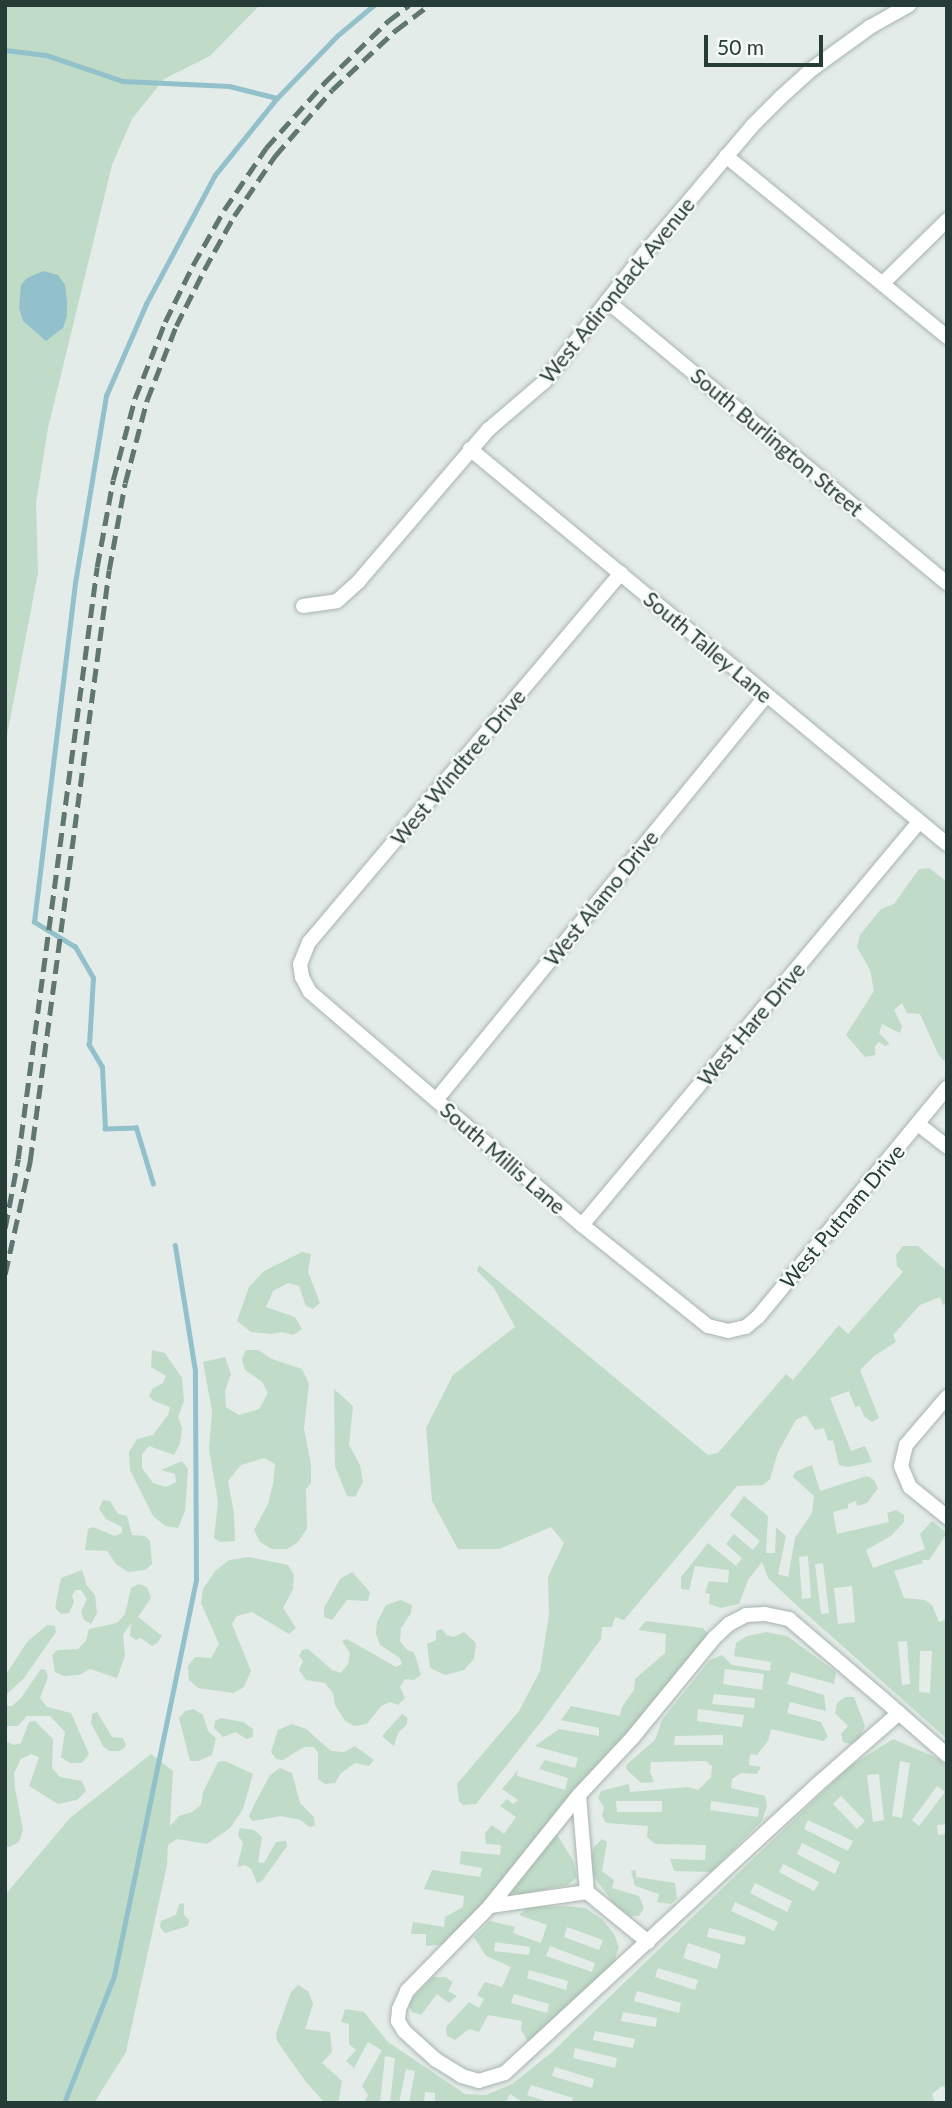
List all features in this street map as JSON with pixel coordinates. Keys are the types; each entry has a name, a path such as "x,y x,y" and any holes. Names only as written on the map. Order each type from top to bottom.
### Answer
{"street":[{"name":"West Adirondack Avenue","path":"303,606 337,601 359,581 488,430 544,382 607,301 752,126 812,69 870,27 909,5"},
{"path":"726,156 947,337"},
{"path":"883,283 947,220"},
{"name":"South Burlington Street","path":"607,301 947,583"},
{"name":"South Talley Lane","path":"471,449 947,844"},
{"name":"West Windtree Drive","path":"300,964 309,942 621,573"},
{"name":"West Alamo Drive","path":"436,1100 766,696"},
{"name":"West Hare Drive","path":"582,1225 919,822"},
{"name":"South Millis Lane","path":"300,964 302,977 310,992 582,1225 708,1326 727,1331"},
{"name":"West Putnam Drive","path":"727,1331 746,1327 758,1317 947,1088"},
{"path":"918,1124 947,1147"},
{"path":"947,1396 906,1445 901,1466 910,1487 947,1517"},
{"path":"899,1713 818,1784 510,2069 491,2080 479,2081 462,2076 436,2060 404,2031 398,2021 399,2008 408,1991 490,1906 579,1795 633,1737 714,1638 729,1624 746,1615 765,1614 789,1619 899,1713 947,1755"},
{"path":"579,1795 587,1892 648,1942"},
{"path":"490,1906 587,1892"}],"green space":[{"path":"5,5 260,5 210,56 164,79 132,119 112,165 48,428 36,503 38,573 5,746"},
{"path":"929,868 947,882 947,1060 943,1060 938,1054 920,1014 907,1013 902,1003 894,1010 902,1026 900,1033 882,1024 879,1033 890,1044 885,1046 879,1042 875,1046 875,1055 865,1057 846,1035 874,991 870,970 857,947 860,935 881,909 894,904 919,869"},
{"path":"903,1246 918,1246 947,1271 947,1304 943,1305 940,1297 920,1305 893,1335 896,1342 874,1356 860,1370 879,1418 872,1422 864,1416 860,1406 855,1407 849,1391 830,1398 851,1451 865,1446 872,1462 848,1467 839,1465 833,1440 828,1441 824,1428 815,1430 806,1415 796,1420 778,1452 770,1479 763,1485 737,1486 624,1620 615,1617 612,1627 602,1627 601,1639 540,1723 476,1804 463,1805 459,1801 457,1784 519,1711 540,1671 549,1615 548,1577 564,1543 551,1527 499,1549 458,1549 432,1501 426,1428 453,1375 515,1327 494,1288 477,1271 479,1265 708,1455 718,1453 786,1374 793,1380 839,1325 848,1334 903,1272 897,1266 896,1255"},
{"path":"302,1252 311,1254 308,1272 320,1303 313,1309 306,1306 299,1286 288,1283 273,1291 266,1307 295,1317 302,1329 293,1335 282,1332 251,1332 237,1321 249,1287 264,1271"},
{"path":"152,1350 165,1353 182,1378 184,1401 178,1417 182,1428 180,1444 174,1455 149,1446 142,1454 142,1468 153,1483 166,1487 176,1482 175,1474 161,1470 182,1461 188,1469 185,1511 178,1528 165,1526 153,1516 130,1470 129,1452 137,1439 153,1435 168,1415 170,1407 154,1401 149,1396 153,1388 163,1383 166,1376 151,1367"},
{"path":"246,1350 258,1350 272,1359 302,1369 309,1384 304,1428 311,1465 311,1483 306,1489 307,1529 297,1543 287,1549 272,1549 260,1542 254,1530 268,1504 273,1484 275,1464 264,1458 241,1465 228,1481 234,1514 235,1541 220,1542 214,1538 218,1502 209,1449 212,1411 203,1362 225,1357 231,1374 225,1391 226,1407 239,1415 259,1409 268,1393 262,1382 245,1370 242,1359"},
{"path":"334,1389 353,1406 349,1445 360,1465 363,1482 355,1497 347,1496 335,1466"},
{"path":"812,1465 820,1491 867,1476 874,1480 878,1488 867,1503 857,1506 856,1501 848,1504 848,1508 833,1512 837,1534 889,1522 887,1513 896,1510 904,1515 904,1522 891,1536 866,1550 873,1568 925,1549 920,1534 932,1521 947,1533 929,1560 894,1571 904,1598 925,1600 932,1605 939,1622 947,1619 947,1739 794,1603 768,1578 762,1562 748,1580 739,1604 721,1608 709,1604 710,1594 705,1593 709,1581 728,1583 729,1570 695,1566 689,1590 681,1589 681,1577 708,1543 736,1566 742,1558 726,1544 734,1534 753,1550 760,1541 730,1515 744,1496 768,1516 766,1553 775,1553 776,1527 786,1536 778,1574 788,1577 795,1538 812,1513 814,1496 793,1477 795,1472","holes":["808,1556 811,1598 802,1599 799,1557","823,1563 829,1613 821,1614 815,1564","852,1586 855,1622 838,1624 834,1588","907,1641 910,1684 902,1685 898,1642","920,1651 932,1651 930,1693 919,1692"]},
{"path":"103,1500 110,1501 118,1514 127,1516 132,1535 145,1536 150,1541 152,1564 145,1570 128,1572 116,1564 107,1551 85,1550 88,1529 93,1527 115,1536 122,1533 122,1527 106,1519 99,1509"},
{"path":"249,1557 288,1565 294,1575 293,1589 283,1608 296,1628 289,1634 252,1612 237,1616 232,1624 251,1671 244,1687 233,1693 198,1688 189,1680 188,1666 195,1657 211,1658 219,1644 201,1603 203,1589 215,1571 229,1560"},
{"path":"82,1570 87,1586 95,1595 97,1613 91,1624 84,1620 81,1612 87,1599 81,1590 75,1590 69,1613 61,1614 55,1608 61,1578"},
{"path":"352,1572 370,1592 368,1601 347,1600 332,1620 324,1617 324,1608 340,1579"},
{"path":"139,1584 147,1587 151,1598 138,1617 162,1636 157,1643 152,1646 141,1638 136,1640 130,1636 131,1623 123,1635 125,1656 117,1678 90,1669 79,1675 64,1676 55,1672 52,1655 58,1650 78,1649 86,1641 89,1629 117,1623 125,1614 131,1588"},
{"path":"401,1600 412,1605 411,1613 401,1628 400,1641 407,1650 414,1652 421,1675 414,1680 405,1679 400,1687 405,1698 398,1705 390,1702 381,1706 367,1724 354,1726 345,1721 335,1705 333,1693 325,1683 306,1680 299,1670 303,1661 299,1656 302,1650 308,1649 332,1670 341,1673 348,1664 350,1653 342,1641 347,1639 396,1667 402,1664 400,1658 380,1645 376,1634 377,1622 386,1605"},
{"path":"646,1621 703,1628 711,1638 578,1787 480,1908 447,1944 426,1946 426,1934 411,1934 413,1922 444,1927 445,1917 463,1907 464,1896 424,1889 432,1870 480,1877 482,1868 460,1864 461,1851 500,1855 501,1845 486,1844 485,1833 492,1825 504,1834 516,1817 500,1806 507,1799 513,1804 518,1800 502,1789 518,1770 517,1776 565,1790 568,1778 539,1769 545,1760 575,1768 578,1758 535,1746 559,1729 599,1736 599,1728 561,1720 571,1706 620,1716 622,1707 634,1690 635,1679 665,1653 666,1634 638,1630"},
{"path":"47,1625 55,1626 56,1632 24,1678 6,1695 5,1702 5,1676 27,1642"},
{"path":"442,1629 446,1635 454,1637 464,1632 476,1643 474,1659 464,1670 445,1675 430,1668 427,1644 436,1640 436,1631"},
{"path":"766,1632 787,1636 836,1672 834,1684 791,1672 787,1684 824,1695 826,1711 790,1702 787,1713 821,1722 828,1737 823,1741 771,1729 768,1741 757,1755 750,1754 749,1765 761,1767 757,1774 741,1773 732,1779 731,1788 765,1796 767,1806 762,1821 711,1872 674,1871 670,1859 705,1860 706,1845 655,1844 647,1837 648,1826 606,1823 602,1816 604,1807 598,1798 601,1791 629,1784 630,1792 688,1787 698,1790 711,1777 712,1766 706,1761 651,1762 650,1772 654,1782 641,1783 627,1770 626,1765 655,1740 662,1720 710,1660 722,1655 732,1665 770,1671 771,1662 734,1656 736,1643 747,1636","holes":["725,1669 764,1674 762,1690 723,1684","714,1694 755,1698 754,1708 712,1704","698,1709 744,1715 742,1727 697,1721","723,1735 723,1745 674,1745 675,1736","616,1801 662,1801 662,1812 617,1812","711,1801 759,1808 758,1817 710,1810"]},
{"path":"41,1669 46,1670 48,1677 40,1698 47,1707 71,1713 89,1754 82,1763 70,1763 61,1757 65,1732 50,1716 27,1716 18,1726 5,1726 5,1706 12,1706 21,1698"},
{"path":"845,1697 854,1697 865,1726 859,1739 851,1744 843,1742 841,1734 848,1726 835,1713 837,1703"},
{"path":"193,1709 203,1715 208,1731 216,1738 212,1755 198,1761 190,1761 179,1718 185,1711"},
{"path":"97,1712 112,1737 123,1738 126,1746 120,1751 109,1751 103,1746 91,1723 92,1714"},
{"path":"402,1714 407,1717 407,1724 398,1733 394,1746 382,1736"},
{"path":"221,1718 243,1722 253,1729 253,1737 247,1739 235,1732 223,1737 214,1728 215,1721"},
{"path":"35,1721 53,1739 52,1768 60,1777 82,1781 86,1791 77,1800 58,1804 29,1786 39,1757 31,1754 21,1759 14,1773 23,1830 19,1842 9,1847 5,1845 5,1741 14,1745 21,1743 29,1722"},
{"path":"292,1724 306,1729 331,1751 344,1752 355,1746 374,1760 369,1766 355,1763 341,1773 335,1783 325,1784 318,1779 318,1753 314,1747 304,1747 283,1760 276,1759 271,1752 278,1730"},
{"path":"893,1739 937,1758 947,1766 947,1824 937,1825 938,1835 947,1834 947,2088 942,2086 932,2094 935,2103 572,2103 573,2098 531,2085 527,2095 552,2103 524,2103 510,2094 505,2103 435,2103 435,2093 425,2092 424,2103 409,2103 415,2071 406,2069 399,2103 390,2103 395,2058 385,2056 380,2103 364,2103 368,2095 362,2086 382,2050 368,2042 354,2068 346,2061 356,2050 349,2044 349,2024 341,2022 345,2009 364,2012 388,2042 465,2094 486,2095 512,2084 551,2053 849,1767","holes":["900,1761 910,1763 902,1818 892,1816","879,1774 884,1820 873,1822 867,1775","937,1786 945,1792 919,1826 912,1820","841,1796 865,1821 857,1829 833,1804","808,1820 853,1841 848,1851 804,1829","802,1843 840,1862 835,1874 797,1854","783,1864 819,1882 814,1891 779,1872","755,1883 792,1901 787,1912 750,1893","735,1902 778,1922 774,1931 731,1911","709,1928 746,1937 744,1945 707,1937","688,1943 721,1954 717,1969 683,1958","658,1968 698,1980 695,1990 655,1977","637,1991 681,2003 679,2013 634,2001","623,2012 657,2018 656,2027 621,2021","595,2031 635,2039 633,2048 593,2040","575,2048 617,2058 615,2068 573,2058","555,2067 594,2079 592,2088 552,2076"]},
{"path":"151,1754 173,1771 170,1826 179,1816 192,1812 201,1805 203,1792 218,1762 225,1761 253,1774 243,1809 230,1828 207,1844 177,1839 168,1845 167,1865 126,2052 94,2103 5,2103 5,1895 70,1818"},
{"path":"280,1768 292,1773 300,1803 314,1817 315,1826 309,1827 301,1820 281,1816 252,1821 249,1816 255,1803 270,1775"},
{"path":"240,1828 254,1830 262,1837 258,1862 264,1863 276,1842 286,1841 287,1846 262,1881 257,1883 251,1869 245,1865 237,1867 243,1843 238,1835"},
{"path":"557,1835 573,1860 577,1877 568,1885 521,1894 513,1893 511,1889 550,1836"},
{"path":"602,1839 607,1842 602,1871 614,1880 612,1888 639,1896 644,1908 639,1916 630,1916 616,1906 594,1877 591,1859 594,1847"},
{"path":"636,1870 636,1877 675,1883 677,1898 671,1904 657,1902 659,1894 635,1886 631,1871"},
{"path":"184,1903 188,1926 165,1933 160,1927 161,1921 176,1915 179,1904"},
{"path":"528,1907 585,1908 602,1919 614,1934 619,1947 611,1970 529,2043 521,2030 522,2021 488,2015 479,2032 469,2029 455,2040 447,2036 446,2027 469,2002 479,2008 484,1999 477,1995 485,1982 502,1987 511,1967 486,1956 474,1937 490,1921 515,1927 513,1933 541,1943 547,1925 519,1915","holes":["567,1927 603,1940 599,1950 564,1937","495,1942 530,1947 529,1955 494,1951","550,1946 595,1963 592,1972 546,1956","529,1970 568,1981 566,1990 527,1978","514,1994 549,2004 547,2013 511,2003"]},
{"path":"433,1977 445,1977 453,1982 448,1991 457,1996 449,2003 437,1994 421,2015 412,2012 409,2005 412,1999"},
{"path":"298,1985 308,1991 313,2004 305,2029 330,2032 332,2052 322,2063 342,2081 339,2100 334,2103 325,2103 306,2082 277,2041 276,2034 291,1992"}],"water":[{"path":"43,271 58,275 65,285 67,301 67,316 63,328 46,341 23,321 19,308 21,285 27,278"}],"waterway":[{"path":"153,1184 136,1128 105,1129 102,1067 89,1045 93,978 75,947 34,922 75,583 106,396 146,304 215,175 277,98 337,36 374,5"},
{"path":"5,50 46,55 123,81 229,86 277,98"},
{"path":"64,2103 114,1976 196,1580 195,1371 175,1246"}],"railway":[{"path":"5,1228 18,1159 97,567 113,480 135,398 165,322 193,265 224,210 266,148 325,82 388,21 409,5"},
{"path":"5,1274 30,1161 109,570 125,483 147,400 176,326 204,270 234,216 275,156 332,90 396,30 429,5"}]}
